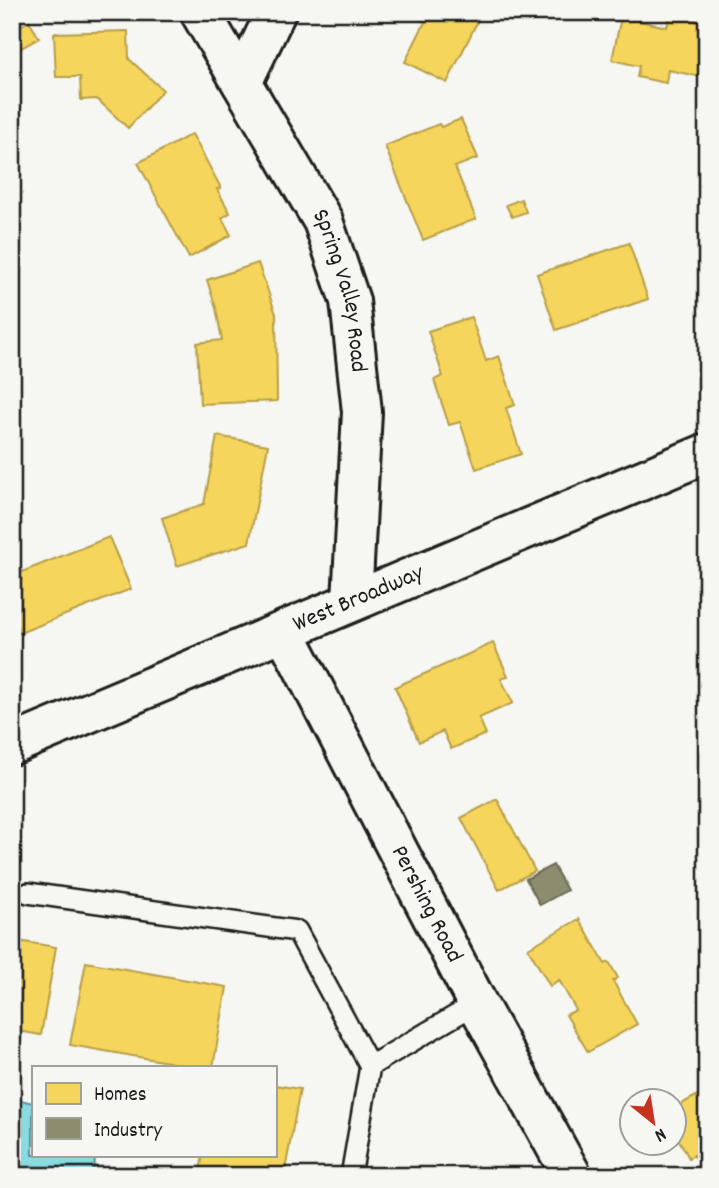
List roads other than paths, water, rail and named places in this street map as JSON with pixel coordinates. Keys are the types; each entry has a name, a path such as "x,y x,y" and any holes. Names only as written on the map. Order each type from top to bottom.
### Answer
{"street":[{"name":"Spring Valley Road","path":"200,12 323,221 350,301 362,412 352,601"},
{"path":"242,83 276,12"},
{"name":"West Broadway","path":"12,745 707,453"},
{"name":"Pershing Road","path":"284,631 477,1003 572,1176"}],"lane":[{"path":"28,893 296,931 370,1066 351,1176"},
{"path":"370,1066 477,1003"}],"water":[{"path":"12,1098 32,1103 32,1156 95,1156 94,1176 12,1176"}]}
